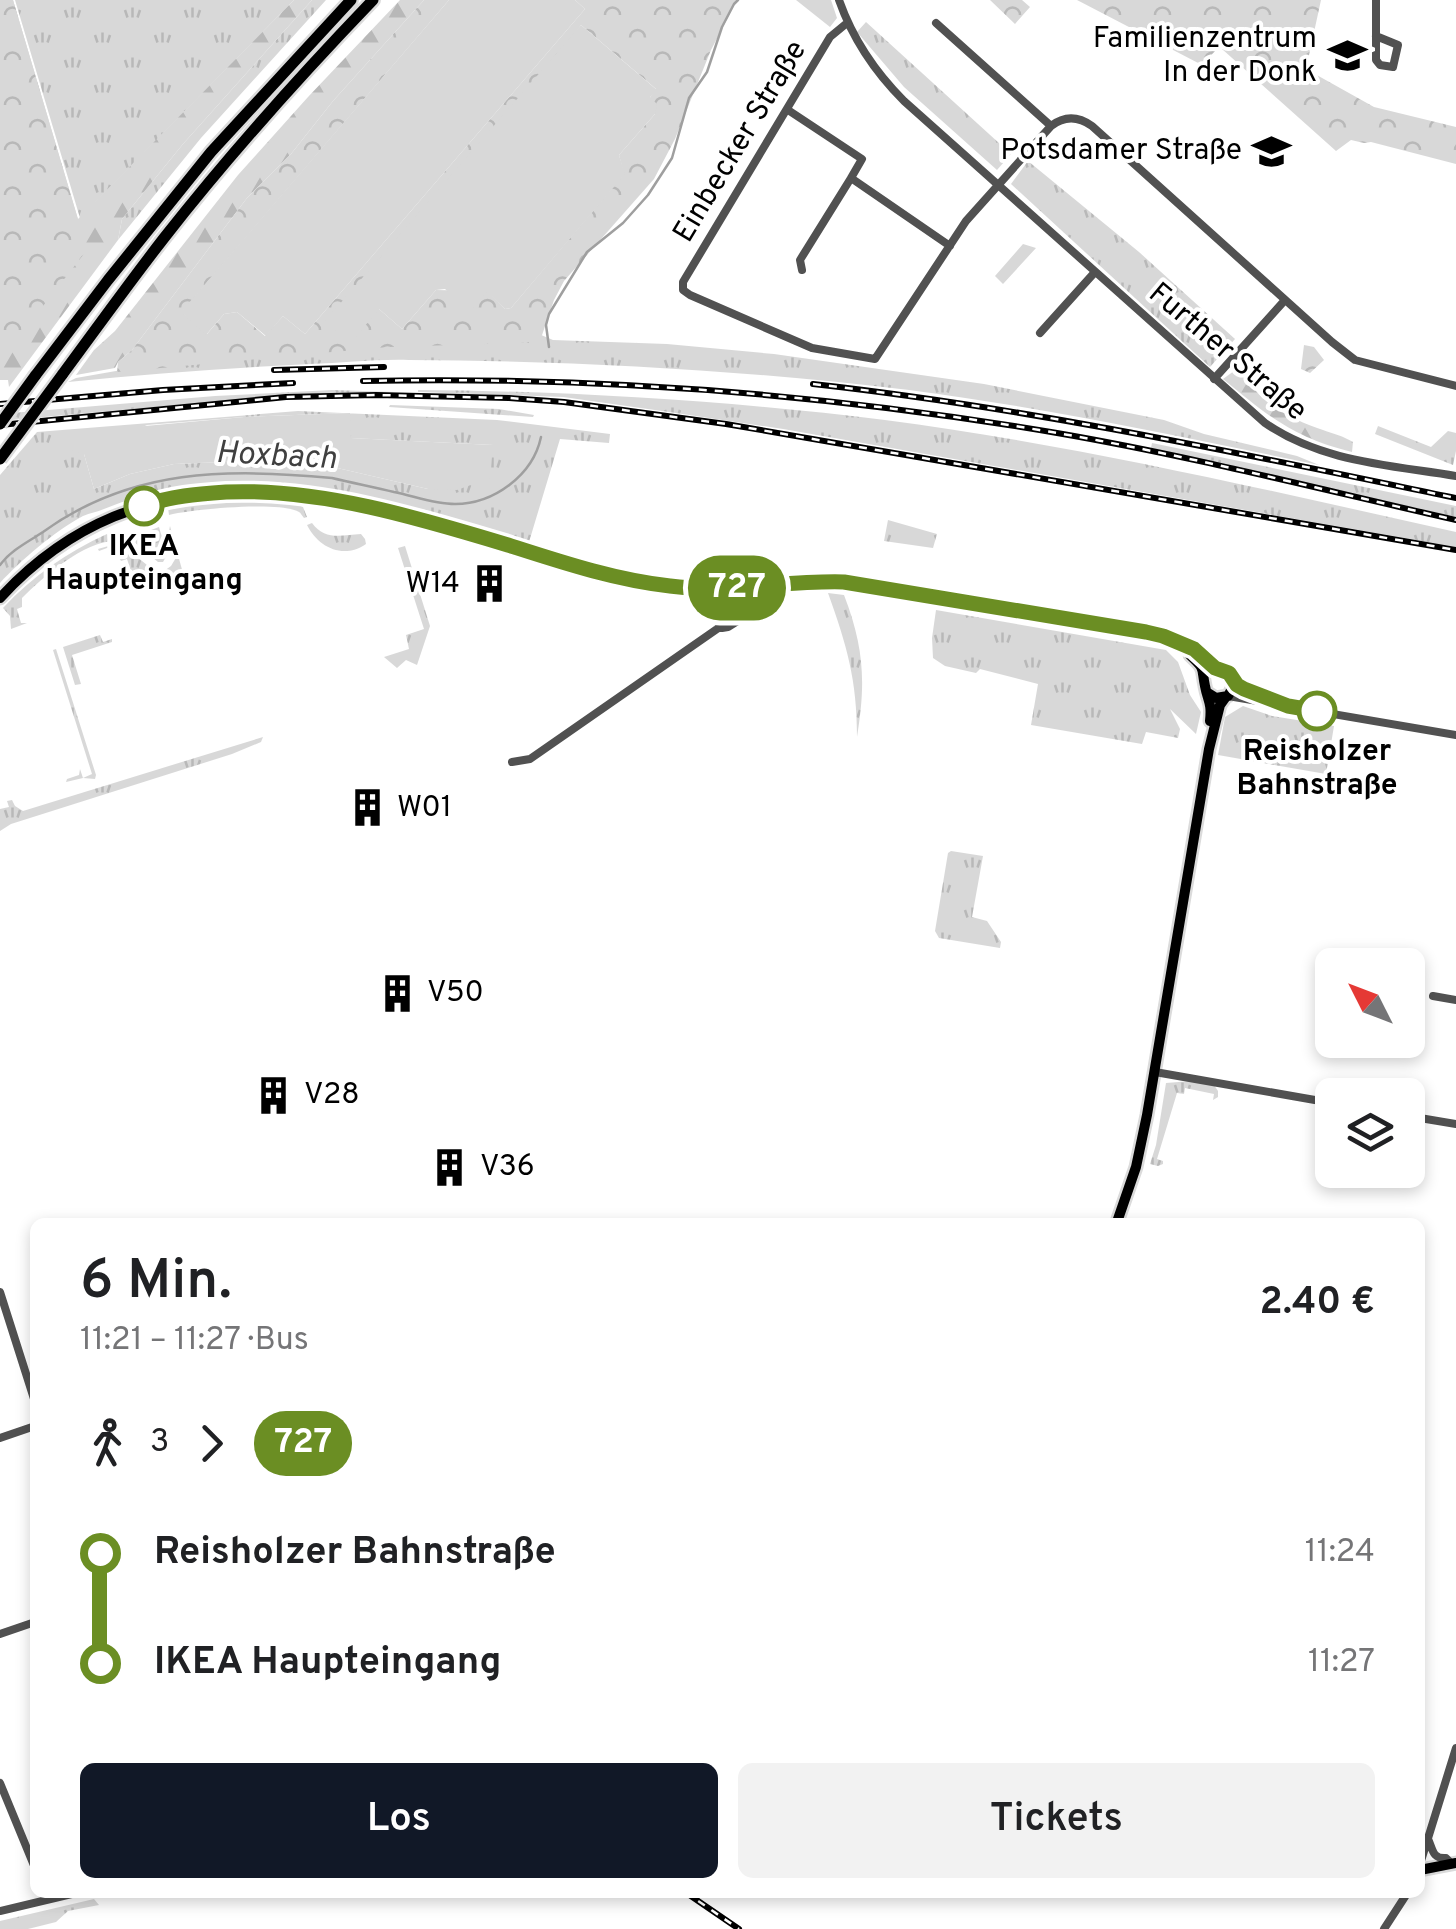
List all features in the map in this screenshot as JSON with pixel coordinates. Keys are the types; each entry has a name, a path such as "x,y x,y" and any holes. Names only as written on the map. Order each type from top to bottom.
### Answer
{"highway":[{"path":"0,424 211,152 351,0"},
{"path":"0,459 164,238 373,0"}],"main road":[{"path":"0,598 50,554 115,516 162,500 237,492 292,495 393,513 610,576 673,587 844,582 1146,632 1194,649 1229,673 1234,688 1220,705 1209,750 1155,1072 1136,1167 1117,1218"},
{"path":"1179,644 1202,668 1212,708 1209,750"},
{"path":"1206,686 1211,672 1219,669"},
{"path":"1206,686 1216,698 1227,697"},
{"path":"1425,1867 1454,1864"}],"street":[{"name":"Further Straße","path":"839,0 871,65 891,88 1265,423 1281,434 1336,456 1456,476"},
{"path":"1376,0 1376,36"},
{"name":"Einbecker Straße","path":"848,23 830,38 684,282 683,290 812,348 875,359 950,246"},
{"path":"936,23 1051,126"},
{"path":"788,110 862,159 800,260 802,270"},
{"path":"851,178 950,246 966,221 1051,126 1061,119 1082,120 1355,360 1456,386"},
{"path":"1040,333 1095,272"},
{"path":"1214,379 1285,300"},
{"path":"717,629 798,583"},
{"path":"512,762 530,759 717,629 734,614 734,588"},
{"path":"1233,680 1244,689 1288,706"},
{"path":"1227,697 1456,735"},
{"path":"1433,996 1456,1000"},
{"path":"1155,1072 1315,1100"},
{"path":"1425,1119 1456,1124"},
{"path":"0,1292 30,1386"},
{"path":"0,1438 30,1428"},
{"path":"0,1634 30,1624"},
{"path":"1425,1850 1456,1748"},
{"path":"0,1783 30,1856"},
{"path":"1428,1839 1433,1854 1454,1864"},
{"path":"0,1911 40,1898"},
{"path":"1384,1929 1402,1898"}],"green space":[{"path":"0,0 13,0 78,219 294,0 312,0 183,144 122,219 118,240 9,387 8,380 0,380"},
{"path":"0,0 13,0 87,250 21,334 0,339"},
{"path":"15,0 294,0 80,218"},
{"path":"312,0 326,0 201,138 118,240 122,219 183,144"},
{"path":"400,0 424,0 291,154 247,198 132,350 115,368 76,375 238,175"},
{"path":"424,0 449,0 182,312 207,334 224,314 237,312 265,336 283,316 305,334 585,9 575,0 737,0 654,179 564,281 540,341 388,347 117,372 118,362 132,350 247,198 291,154","holes":["581,25 656,89 650,97 655,114 619,155 624,174 511,308 505,309 487,291 436,290 402,329 379,309"]},
{"path":"449,0 575,0 585,9 305,334 283,316 266,336 237,312 224,314 206,335 181,312"},
{"path":"796,0 831,0 837,18 830,27"},
{"path":"990,0 1022,0 1030,7 1015,24"},
{"path":"1077,0 1321,0 1306,69 1374,107 1456,127 1456,164 1371,142 1351,140 1336,151 1222,49 1217,49 1202,65"},
{"path":"866,22 1011,154 997,170 904,87 857,32"},
{"path":"581,25 657,90 650,97 657,104 655,114 619,155 625,174 511,308 505,309 487,292 470,311 445,289 436,290 402,329 379,309 354,339 345,339 325,321"},
{"path":"1028,161 1139,252 1235,339 1210,367 1011,184"},
{"path":"1023,244 1036,248 1003,284 995,276"},
{"path":"508,321 553,340 667,344 774,354 984,384 1164,420 1319,465 961,397 722,372 534,362 397,360 68,382 133,368"},
{"path":"1304,345 1314,347 1324,360 1310,373 1301,369"},
{"path":"1245,363 1253,366 1249,382 1264,399 1292,417 1353,442 1352,452 1314,440 1283,424 1223,379"},
{"path":"332,390 394,392 287,395 0,421 0,414"},
{"path":"418,390 710,402 957,430 1172,470 1456,532 1456,547 783,429 563,397"},
{"path":"389,407 499,409 534,415"},
{"path":"298,411 346,413 147,425 84,454 94,489 130,474 174,464 248,461 333,467 428,489 493,445 350,438 350,413 497,420 610,434 609,443 560,439 529,542 425,511 317,488 209,484 156,492 83,516 39,546 0,583 0,475 37,432"},
{"path":"350,413 351,438 493,445 490,478 457,490 428,489 333,467 248,461 174,464 130,474 94,489 84,454 57,447 57,434 244,417"},
{"path":"1378,426 1431,447 1448,431 1456,433 1453,465 1375,434"},
{"path":"1152,443 1456,506 1456,517 1151,448"},
{"path":"230,501 297,504 307,517 275,507 169,515 168,508"},
{"path":"888,520 937,534 933,548 884,541"},
{"path":"312,523 328,535 361,534 366,544 349,551 332,549 312,533 307,525"},
{"path":"170,526 189,595 164,571 177,556"},
{"path":"159,527 167,555 163,562 135,543 138,535"},
{"path":"107,534 115,541 77,553 22,598 22,607 17,609 21,623 27,623 11,629 10,616 3,608 14,596 51,566"},
{"path":"112,545 126,548 147,565 149,579 144,586 134,591 126,573 131,571 127,559 121,561 114,549 98,549"},
{"path":"405,546 430,626 417,665 406,660 397,668 384,657 409,649 406,635 424,629 398,548"},
{"path":"828,593 844,595 856,631 862,682 857,737 850,664"},
{"path":"936,610 1166,650 1178,662 1201,712 1196,734 1170,709 1180,729 1178,738 1146,732 1142,744 1031,725 1038,684 980,669 976,673 945,666 933,658"},
{"path":"100,635 103,642 112,642 72,655 81,684 75,685 63,647"},
{"path":"56,649 95,779 83,778 92,774 53,650"},
{"path":"1243,706 1272,716 1334,726 1326,774 1218,755 1225,717"},
{"path":"263,737 261,742 232,754 11,824 0,831 0,809 9,807 7,801 12,800 23,811"},
{"path":"80,769 83,778 66,782 79,775"},
{"path":"951,851 983,856 972,917 987,921 1001,942 1000,948 939,938 935,931"},
{"path":"1191,1081 1214,1085 1218,1097 1213,1100 1214,1094 1185,1088 1184,1094 1177,1093 1157,1159 1163,1164 1150,1164 1166,1083"},
{"path":"94,1899 99,1905 68,1911 56,1922 28,1929 0,1929 0,1921"}],"waterway":[{"name":"Hoxbach","path":"549,347 549,314 587,252 623,223 648,195 672,158 689,98 707,72 722,27 738,0"},
{"name":"Hoxbach","path":"0,565 20,547 76,511 111,495 182,477 256,473 332,478 439,503 470,503 497,493 521,475 541,437"}],"railway":[{"path":"274,370 384,367"},
{"path":"363,381 625,385 885,408 1107,442 1456,520"},
{"path":"0,404 293,383"},
{"path":"813,384 1056,419 1456,498"},
{"path":"0,425 286,397 376,395 564,402 726,424 1456,550"},
{"path":"694,1898 739,1929"}],"bus line":[{"name":"727","path":"144,506 208,493 292,495 393,513 610,576 673,587 712,589 844,582 1146,632 1194,649 1215,668 1229,673 1244,689 1288,706 1317,711"}],"place":[{"name":"Familienzentrum In der Donk","path":"1347,56"},
{"name":"Potsdamer Straße","path":"1272,151"},
{"name":"IKEA Haupteingang","path":"144,506"},
{"name":"W14","path":"490,584"},
{"name":"Reisholzer Bahnstraße","path":"1317,711"},
{"name":"W01","path":"367,808"},
{"name":"V50","path":"397,993"},
{"name":"V28","path":"274,1095"},
{"name":"V36","path":"450,1167"}]}
